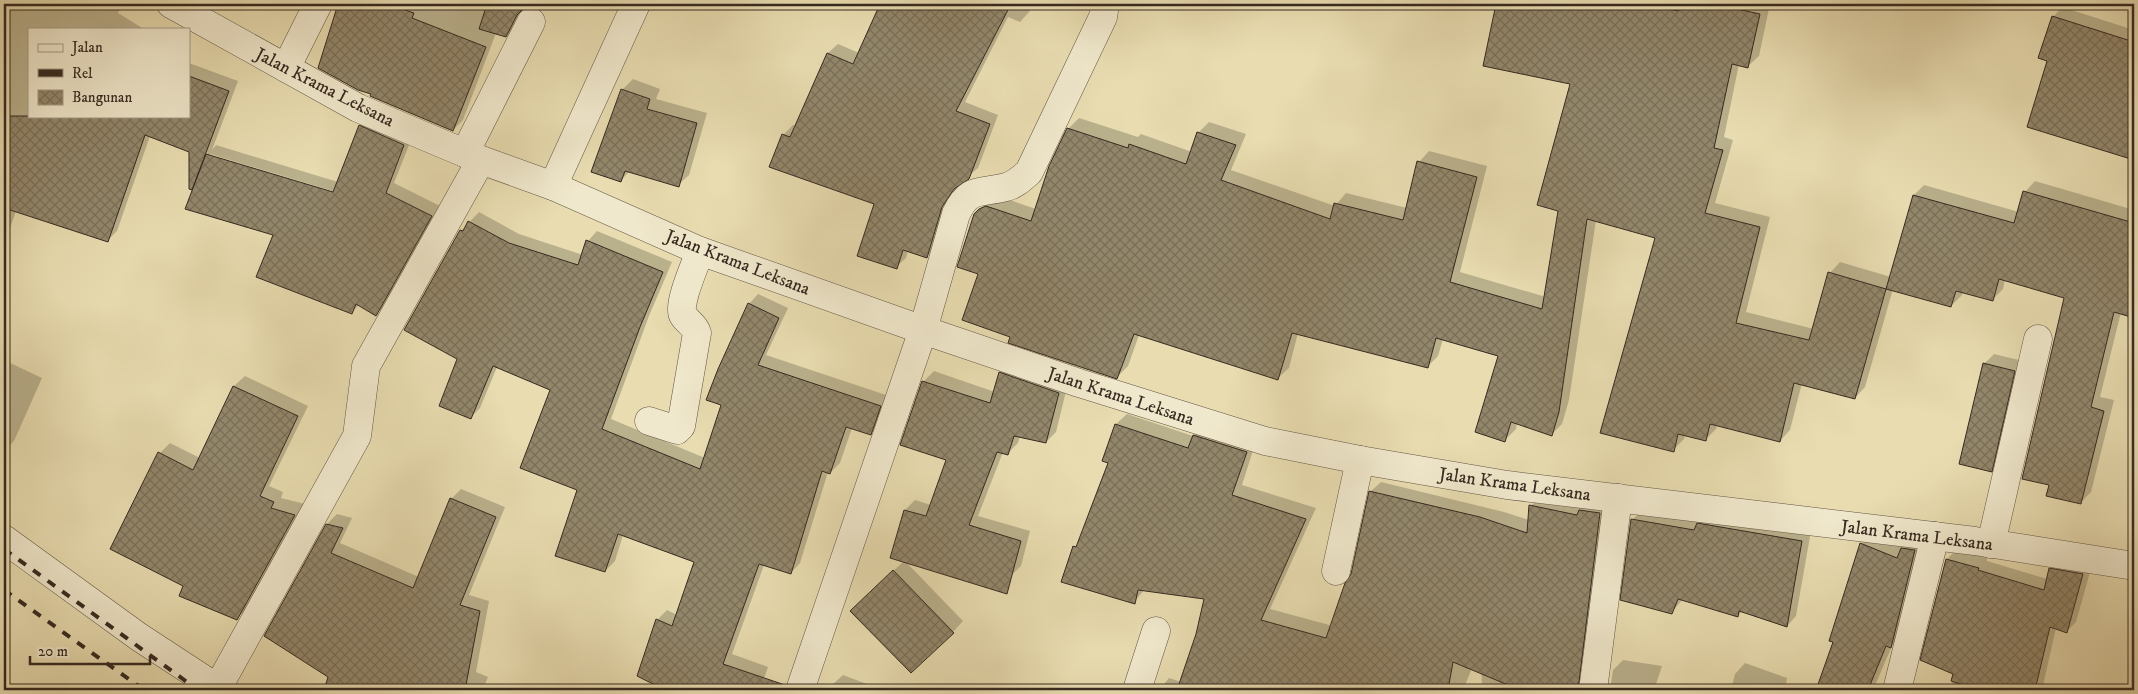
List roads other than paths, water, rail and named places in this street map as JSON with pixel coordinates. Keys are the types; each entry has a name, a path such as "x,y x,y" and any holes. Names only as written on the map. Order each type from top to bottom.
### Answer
{"street":[{"name":"Jalan Krama Leksana","path":"171,4 358,108 473,157 553,186 700,251 1080,383 1265,441 1360,460 1506,485 1935,536 2134,566"},
{"path":"286,68 318,4"},
{"path":"553,186 636,4"},
{"path":"800,690 923,330 956,214 962,200 974,193 1007,187 1029,172 1103,17 1106,4"},
{"path":"4,539 139,637 218,689 357,436 364,374 473,157 531,22"},
{"path":"649,421 671,430 677,430 681,426 697,333 696,329 683,316 682,304 700,251"},
{"path":"1991,544 2038,339"},
{"path":"1336,571 1360,460"},
{"path":"1593,690 1618,498"},
{"path":"1897,690 1935,536"},
{"path":"1138,690 1156,631"}],"railway":[{"path":"4,549 198,690"},
{"path":"4,590 144,690"}]}
